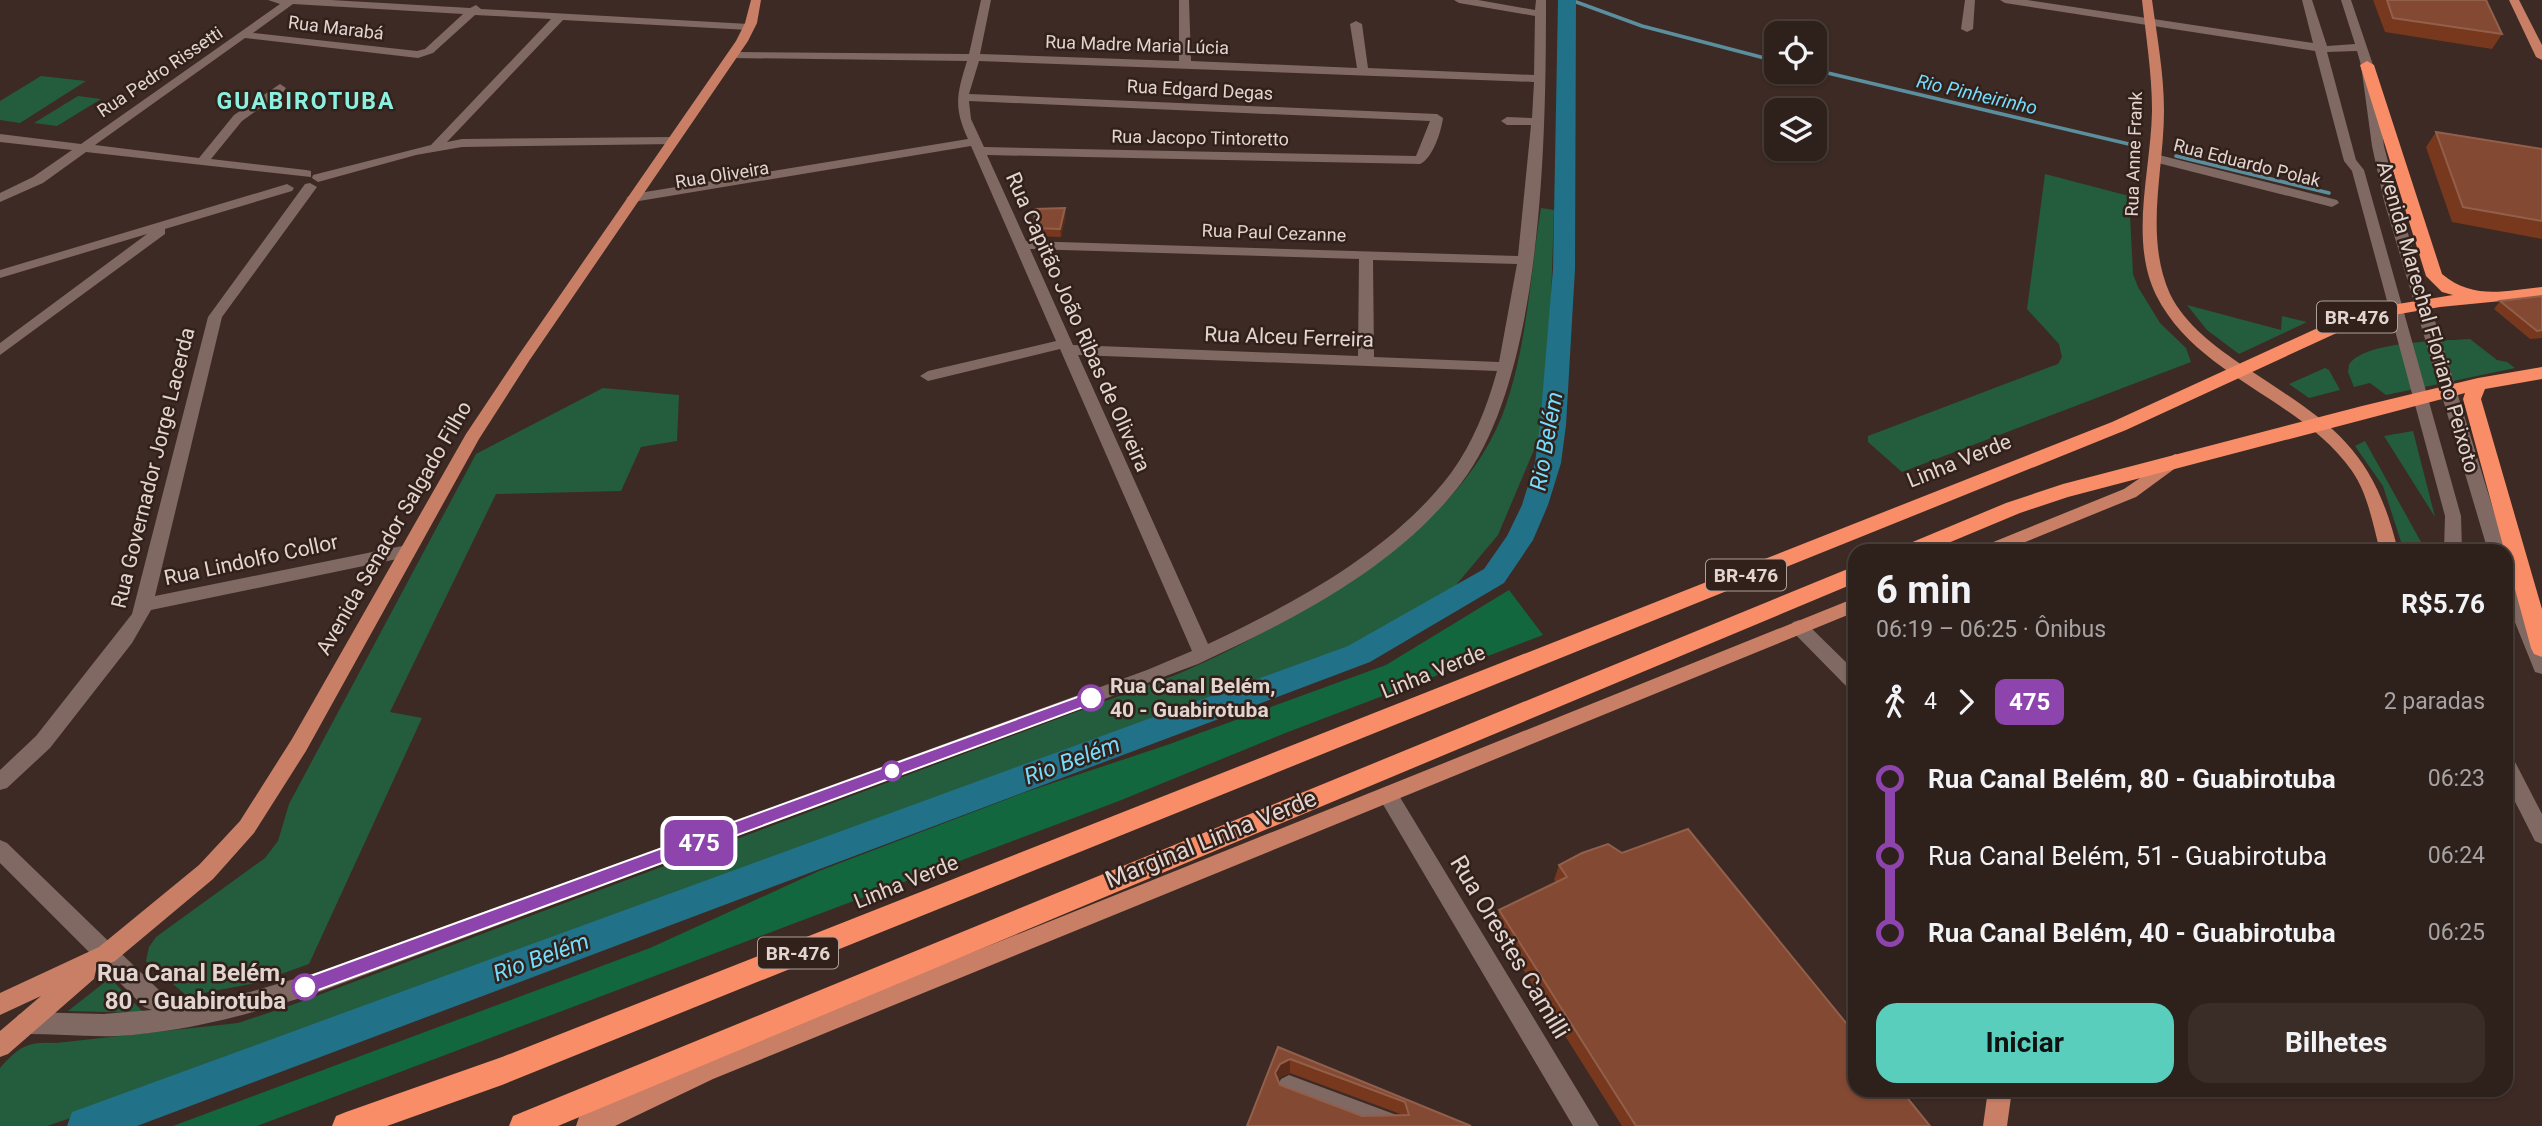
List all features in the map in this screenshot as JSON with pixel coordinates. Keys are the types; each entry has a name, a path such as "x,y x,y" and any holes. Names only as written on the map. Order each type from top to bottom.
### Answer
{"highway":[{"path":"2367,65 2434,276 2448,288 2481,298"},
{"name":"Linha Verde","path":"346,1126 515,1066 2119,426 2361,315 2542,292"},
{"path":"1927,544 2038,499 2176,460 2478,384 2542,373"},
{"path":"2478,384 2472,400 2513,544"},
{"path":"2513,545 2542,648"},
{"name":"BR-476","path":"523,1126 1848,577"}],"main road":[{"name":"Avenida Senador Salgado Filho","path":"0,1004 107,954 206,872 247,827 299,745 472,438 733,55 749,27 756,0"},
{"name":"Rua Anne Frank","path":"2147,0 2158,108 2151,221 2156,271 2164,296 2195,334 2318,424 2347,453 2367,481 2387,544"},
{"path":"2514,0 2538,42 2542,57"},
{"path":"2004,544 2130,493 2176,460"},
{"name":"Marginal Linha Verde","path":"588,1126 705,1071 1848,608"},
{"path":"0,1046 107,954"},
{"path":"1995,1126 1999,1097"}],"street":[{"path":"273,0 749,27"},
{"path":"472,11 485,0"},
{"path":"962,97 986,0"},
{"path":"1184,0 1185,64"},
{"path":"26,1023 116,1024 185,1015 253,1002 322,981 1141,680 1203,654 1282,612 1332,583 1387,545 1423,515 1457,477 1493,411 1507,367 1525,260 1539,122 1541,7 1459,0"},
{"path":"1967,29 1969,0"},
{"path":"2005,0 2320,48 2336,50 2361,47"},
{"name":"Avenida Marechal Floriano Peixoto","path":"2307,0 2350,161 2358,170 2453,516 2453,544"},
{"name":"Avenida Marechal Floriano Peixoto","path":"2346,0 2367,65 2391,201 2495,544"},
{"name":"Rua Pedro Rissetti","path":"0,198 38,180 291,1"},
{"name":"Rua Marabá","path":"246,35 422,54 429,51 472,11"},
{"path":"436,146 560,16"},
{"path":"1356,24 1363,72"},
{"name":"Rua Madre Maria Lúcia","path":"733,55 974,57 1540,79"},
{"path":"202,162 239,117 280,88"},
{"name":"Rua Edgard Degas","path":"962,97 1437,118 1435,130 1420,160"},
{"name":"Rua Capitão João Ribas de Oliveira","path":"962,97 965,119 977,147 1203,654"},
{"path":"1507,121 1539,122"},
{"path":"0,138 202,162 311,180"},
{"path":"0,274 287,188 288,181 311,180 436,146 496,141 672,141"},
{"name":"Rua Jacopo Tintoretto","path":"977,147 1420,160"},
{"name":"Rua Oliveira","path":"630,203 788,183 820,169 977,147"},
{"name":"Rua Eduardo Polak","path":"2154,158 2332,203"},
{"path":"2386,182 2400,168"},
{"name":"Rua Governador Jorge Lacerda","path":"0,782 43,742 126,638 145,605 215,317 311,180"},
{"path":"0,350 171,223"},
{"name":"Rua Paul Cezanne","path":"1021,245 1525,260"},
{"path":"1366,255 1366,361"},
{"name":"Rua Alceu Ferreira","path":"928,376 1067,346 1507,367"},
{"name":"Rua Lindolfo Collor","path":"145,605 407,551"},
{"path":"2513,595 2542,667"},
{"path":"1799,627 1848,676"},
{"path":"2513,779 2542,835"},
{"name":"Rua Orestes Camilli","path":"1388,795 1587,1126"},
{"path":"0,849 152,999 185,1015"},
{"path":"1289,1087 1393,1126"}],"green space":[{"path":"41,76 86,81 20,123 0,120 0,101"},
{"path":"78,96 101,99 57,126 34,123"},
{"path":"2045,174 2129,196 2133,274 2160,323 2186,348 2191,362 1902,472 1868,442 1868,436 2058,364 2062,357 2059,344 2027,309"},
{"path":"1541,208 1554,210 1547,419 1498,535 1451,591 1355,648 288,1044 47,1126 0,1126 0,1068 25,1047 38,1043 238,1023 292,1005 1178,674 1237,646 1294,614 1383,556 1431,517 1471,471 1488,445 1502,416 1517,366"},
{"path":"2187,305 2281,330 2282,316 2307,322 2239,354 2207,330"},
{"path":"2470,339 2497,360 2507,362 2515,368 2386,395 2370,383 2354,387 2348,372 2349,365 2357,357 2370,351 2404,344"},
{"path":"2325,368 2329,370 2340,390 2309,398 2289,384"},
{"path":"603,388 679,395 677,441 641,447 621,491 496,494 390,712 422,718 309,964 256,983 187,996 146,961 149,947 156,937 265,858 278,841 289,804 476,454"},
{"path":"2413,431 2435,517 2384,436"},
{"path":"2365,441 2422,544 2402,544 2383,486 2355,446"},
{"path":"1509,590 1543,635 1288,732 1119,801 257,1126 173,1126 650,948 819,871 1023,793 1167,745 1386,665"},
{"path":"110,978 144,1013 68,1011"}],"building":[{"path":"2387,0 2486,0 2502,34 2393,18"},
{"path":"2436,132 2542,149 2542,221 2463,207"},
{"path":"1065,208 1060,229 1034,228 1035,209"},
{"path":"2542,296 2542,330 2537,331 2500,301"},
{"path":"1688,829 1848,1025 1848,1097 1907,1097 1930,1126 1636,1126 1499,910 1567,877 1559,865 1582,853 1608,844 1622,853"},
{"path":"1278,1047 1471,1126 1247,1126","holes":["1290,1059 1405,1102 1409,1115 1362,1116 1280,1085 1275,1073 1280,1064"]}],"waterway":[{"name":"Rio Belém","path":"86,1126 1359,654 1494,576 1519,540 1535,505 1548,463 1553,425 1564,269 1567,0"},
{"name":"Rio Pinheirinho","path":"1571,0 1642,26 1764,58"},
{"name":"Rio Pinheirinho","path":"1827,73 2133,145"},
{"name":"Rio Pinheirinho","path":"2176,156 2329,193"}],"bus line":[{"name":"475","path":"305,987 1091,698"}],"place":[{"name":"Rua Canal Belém, 40 - Guabirotuba","path":"1091,698"},
{"name":"Rua Canal Belém, 80 - Guabirotuba","path":"305,987"}],"district":[{"name":"GUABIROTUBA","path":"306,101"}]}
